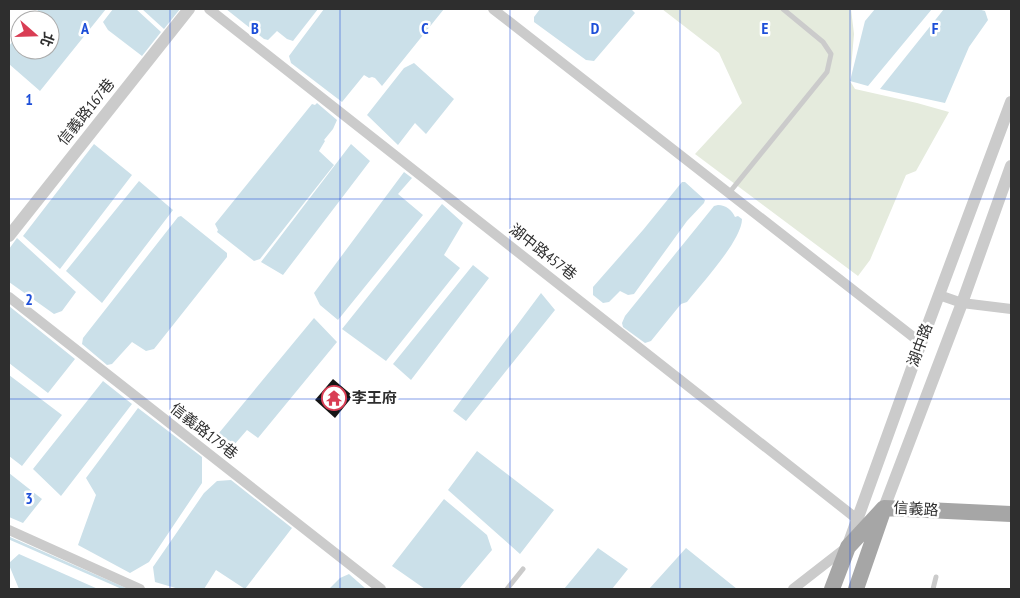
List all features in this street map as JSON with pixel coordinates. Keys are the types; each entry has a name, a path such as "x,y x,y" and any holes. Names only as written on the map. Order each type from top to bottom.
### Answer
{"main road":[{"name":"信義路","path":"848,546 884,508 1011,514"},
{"name":"湖中路","path":"856,589 884,508"},
{"name":"湖中路","path":"832,589 848,546"}],"street":[{"name":"信義路167巷","path":"9,236 189,9"},
{"name":"湖中路457巷","path":"210,9 857,519"},
{"path":"493,9 921,343"},
{"name":"湖中路","path":"848,546 1011,102"},
{"name":"湖中路","path":"884,508 962,303 1011,166"},
{"path":"939,295 962,303 1011,308"},
{"name":"信義路179巷","path":"9,296 381,589"},
{"path":"9,530 140,589"},
{"name":"信義路","path":"793,589 848,546"}],"lane":[{"path":"729,194 827,72 831,54 823,42 784,9"},
{"path":"507,589 523,569"},
{"path":"933,589 936,577"}],"shaded area":[{"path":"662,9 851,9 854,34 850,81 855,89 949,112 916,171 906,175 870,260 858,276 695,154 742,103 719,53"}],"water":[{"path":"106,9 40,91 9,64 10,45 10,60 60,60 60,10 38,10"},
{"path":"113,9 136,9 161,32 142,56 108,30 103,22"},
{"path":"142,9 180,9 164,29"},
{"path":"226,9 318,9 293,41 277,31 268,40 264,39"},
{"path":"324,9 444,9 382,86 375,78 369,78 364,75 342,102 291,63 289,56"},
{"path":"540,9 631,9 635,13 594,61 586,60 534,22 534,17"},
{"path":"875,9 932,9 868,86 850,81 865,21"},
{"path":"944,9 978,9 985,11 988,20 969,47 945,103 880,89"},
{"path":"414,63 454,99 426,134 415,123 398,145 367,115 404,68"},
{"path":"317,103 337,120 319,151 334,165 260,259 254,261 217,232 215,224 312,104 315,105"},
{"path":"94,144 132,175 60,269 23,236"},
{"path":"351,144 370,161 283,275 261,262"},
{"path":"404,172 412,178 398,194 423,215 338,320 320,305 314,293"},
{"path":"139,181 173,210 102,303 66,271"},
{"path":"682,182 685,182 705,200 704,203 687,221 634,294 628,295 620,291 609,302 603,303 593,295 593,287"},
{"path":"442,204 463,223 444,255 460,268 386,361 342,329"},
{"path":"714,206 726,207 735,217 738,216 742,219 736,238 687,302 681,304 651,341 645,343 623,327 622,323 625,316"},
{"path":"181,216 227,253 227,257 154,349 146,351 132,342 112,364 107,365 82,344 83,338 178,217"},
{"path":"17,238 76,292 62,311 54,314 9,282 9,249"},
{"path":"473,265 489,278 411,380 393,364"},
{"path":"541,293 555,310 466,421 453,411"},
{"path":"9,306 75,359 48,393 9,363"},
{"path":"314,318 337,342 258,438 247,430 227,453 214,439"},
{"path":"9,375 62,415 22,466 9,456"},
{"path":"103,381 132,404 61,496 33,469"},
{"path":"138,408 202,457 202,483 149,562 130,573 78,545 96,495 86,478"},
{"path":"477,451 554,510 520,554 448,490"},
{"path":"9,473 42,499 23,523 9,517"},
{"path":"231,480 292,528 245,589 216,570 204,589 179,589 155,582 153,567 204,493 217,481"},
{"path":"444,499 487,535 492,550 459,589 425,589 392,566"},
{"path":"598,548 628,569 612,589 564,589"},
{"path":"686,548 737,589 649,589"},
{"path":"19,554 98,589 19,589 9,563"},
{"path":"349,574 366,589 329,589 340,578"}],"building":[{"name":"李王府","path":"333,379 353,396 335,418 315,400"}],"waterway":[{"path":"9,538 125,589"}],"place":[{"name":"李王府","path":"334,398"}]}
